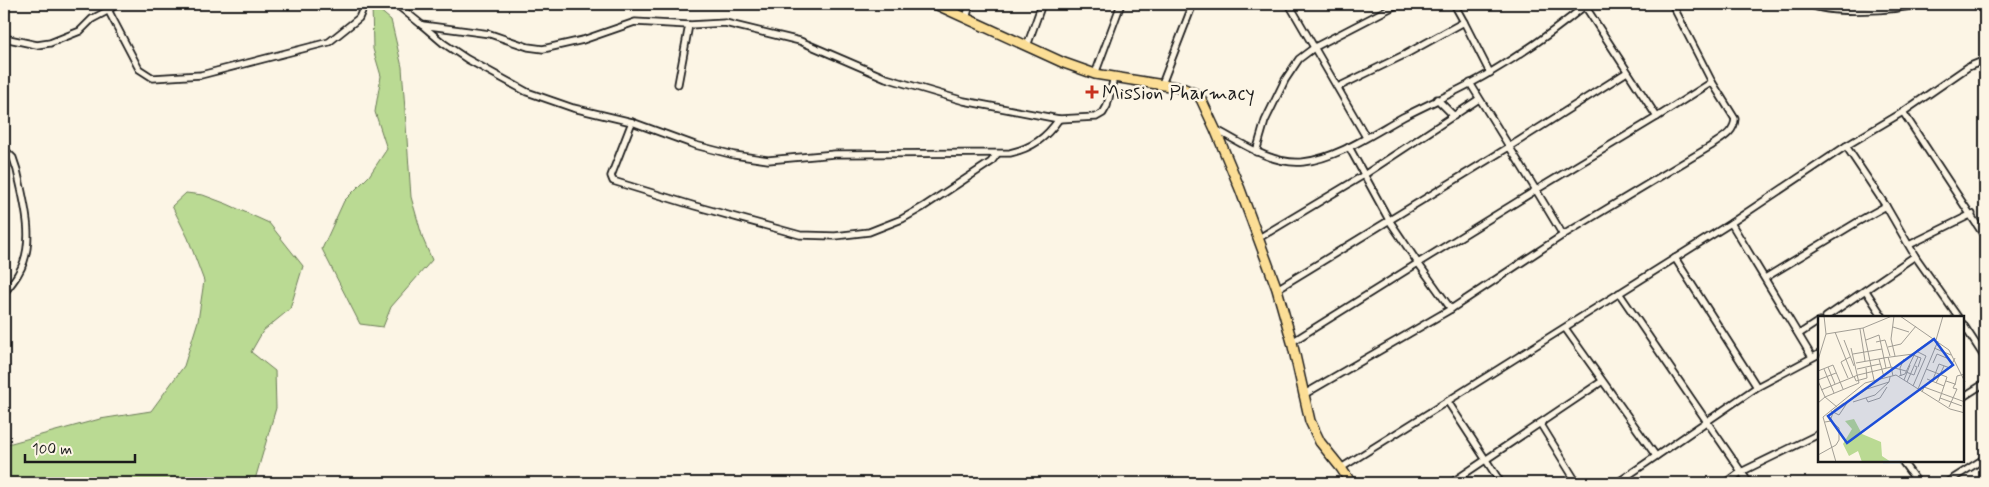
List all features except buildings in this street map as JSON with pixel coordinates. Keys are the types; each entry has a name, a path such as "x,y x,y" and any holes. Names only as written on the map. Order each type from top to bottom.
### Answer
{"main road":[{"path":"935,4 1064,63 1095,74 1162,84 1182,88 1196,94 1205,106 1215,129 1259,238 1277,289 1292,342 1310,422 1320,442 1342,468 1351,483"}],"street":[{"path":"105,4 139,69 153,78 201,74 329,42 359,18 364,4"},
{"path":"4,38 37,45 50,43 80,31 92,18 109,10 116,4"},
{"path":"396,4 443,43 467,59 527,92 573,108 632,122 695,144 734,155 768,160 835,154 997,154 1024,150 1049,133 1058,119"},
{"path":"966,18 970,4"},
{"path":"1027,46 1042,4"},
{"path":"1095,74 1120,4"},
{"path":"1162,84 1193,4"},
{"path":"1292,4 1366,137"},
{"path":"1256,152 1265,121 1285,80 1299,59 1315,47 1398,4"},
{"path":"1454,4 1490,73"},
{"path":"1303,395 1451,309 1563,236 1731,132 1735,119 1712,82 1672,4"},
{"path":"1808,4 1815,7 1842,10 1921,4"},
{"path":"1215,129 1256,152 1284,161 1302,162 1319,158 1349,147 1490,73 1528,49 1586,5 1657,117"},
{"path":"422,25 490,34 528,47 543,49 583,40 635,22 688,25 725,23 800,41 886,78 964,102 1058,119 1096,117 1103,113 1107,106 1114,77"},
{"path":"1338,87 1464,22"},
{"path":"678,84 688,25"},
{"path":"1342,468 1731,223 1846,146 1903,112 1968,67 1985,60"},
{"path":"1277,289 1509,147 1627,72"},
{"path":"1292,342 1712,82"},
{"path":"1470,83 1563,236"},
{"path":"1259,238 1364,176 1480,99"},
{"path":"1438,100 1454,116"},
{"path":"1903,112 1972,214 1985,237"},
{"path":"632,122 611,176 613,181 695,206 800,234 835,236 869,232 902,219 991,162 997,154"},
{"path":"1846,146 1886,206 1915,256 1957,316"},
{"path":"1349,147 1389,220 1451,309"},
{"path":"4,149 14,158 28,243 26,258 18,274 4,293"},
{"path":"1765,278 1886,206"},
{"path":"1909,245 1972,214"},
{"path":"1731,223 1800,334 1812,357"},
{"path":"1828,316 1915,256"},
{"path":"1675,258 1757,387"},
{"path":"1866,291 1882,316"},
{"path":"1619,293 1749,483"},
{"path":"1800,334 1818,323"},
{"path":"1964,326 1985,358"},
{"path":"1565,328 1601,382 1656,456"},
{"path":"1618,483 1757,387 1818,354"},
{"path":"1451,483 1601,382"},
{"path":"1964,396 1985,383"},
{"path":"1448,402 1501,483"},
{"path":"1540,423 1577,483"},
{"path":"1726,483 1741,472 1818,434"},
{"path":"1946,483 1985,458"},
{"path":"1903,462 1918,483"}],"green space":[{"path":"372,4 391,20 402,67 411,197 423,239 432,260 391,307 383,327 360,324 322,249 344,201 369,176 387,149 375,112 381,76 373,49"},
{"path":"186,193 203,195 269,223 303,266 290,309 263,331 251,352 275,371 276,408 254,483 4,483 4,445 100,419 151,411 184,366 198,321 204,281 188,238 172,206"}],"place":[{"name":"Mission Pharmacy","path":"1092,92"}]}
